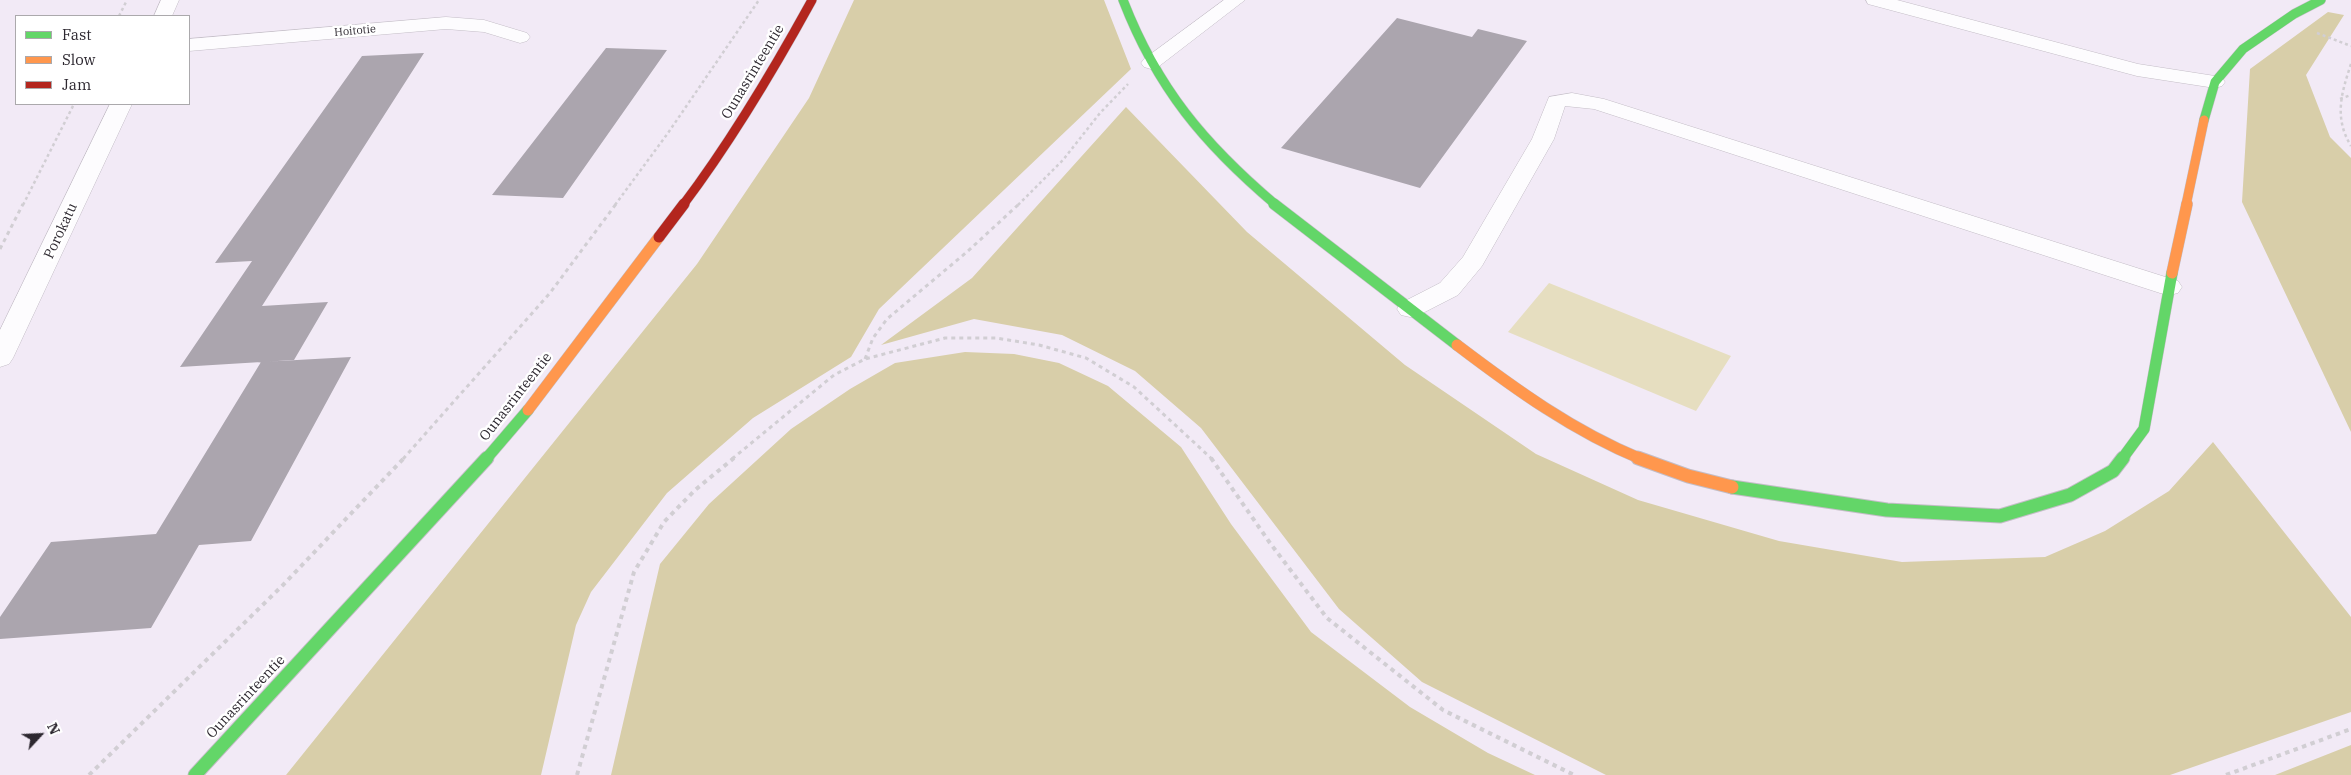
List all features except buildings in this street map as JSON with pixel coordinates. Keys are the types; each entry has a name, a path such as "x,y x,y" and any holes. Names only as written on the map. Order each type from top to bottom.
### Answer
{"street":[{"path":"163,15 170,0"},
{"name":"Ounasrinteentie","path":"195,775 510,433 711,168 778,62 812,0"},
{"path":"1123,0 1131,26 1151,63 1174,98 1198,128 1242,176 1260,193 1503,380 1563,421 1623,451 1696,479 1762,493 1887,510 2000,516 2070,495 2114,471 2144,429 2169,287 2204,118 2215,82 2243,49 2294,14 2321,0"},
{"path":"1151,63 1236,0"},
{"path":"1875,0 2137,70 2215,82"},
{"name":"Hoitotie","path":"190,45 446,23 476,23 496,27 520,37"},
{"path":"1410,309 1449,289 1473,261 1543,139 1556,101 1572,99 1597,103 2169,287"},
{"name":"Porokatu","path":"0,358 121,105"}],"path":[{"path":"120,15 127,0"},
{"path":"89,775 282,585 400,463 550,293 674,125 759,0"},
{"path":"865,359 873,338 887,319 968,252 1012,211 1063,160 1100,113 1151,63"},
{"path":"2351,64 2340,99 2339,124 2351,146"},
{"path":"2340,99 2351,95"},
{"path":"0,249 73,105"},
{"path":"577,775 634,572 664,522 695,490 834,375 865,359 945,338 996,338 1038,345 1086,358 1134,387 1208,454 1270,543 1327,618 1443,710 1574,775"},
{"path":"2226,775 2351,729"}],"shaded area":[{"path":"854,0 1104,0 1131,69 879,309 851,357 753,418 667,493 591,592 576,625 541,775 286,775 697,264 809,98"},
{"path":"2328,12 2344,15 2306,75 2330,137 2351,158 2351,432 2242,202 2250,69"},
{"path":"1126,107 1247,232 1405,365 1536,454 1638,500 1779,541 1902,562 2045,557 2105,531 2169,491 2213,442 2351,617 2351,712 2170,775 1606,775 1422,682 1339,609 1201,428 1135,371 1062,335 974,319 881,345 972,278"},
{"path":"1549,283 1731,356 1696,411 1508,332"},
{"path":"965,352 1014,354 1059,363 1108,386 1181,447 1231,524 1311,632 1410,707 1488,753 1535,775 611,775 660,564 709,504 791,429 850,389 895,363"},
{"path":"2351,745 2351,775 2275,775"}],"traffic: fast":[{"path":"1123,0 1150,62 1168,91 1188,118 1233,167 1310,233 1457,345"},
{"path":"2204,120 2215,82 2243,49 2294,14 2321,0"},
{"path":"1732,487 1762,493 1887,510 2000,516 2070,495 2113,471 2144,429 2172,273"},
{"path":"195,775 510,433 528,410"}],"traffic: slow":[{"path":"2172,273 2204,120"},
{"path":"528,410 659,237"},
{"path":"1457,345 1535,403 1582,432 1644,461 1688,476 1732,487"}],"traffic: jam":[{"path":"659,237 711,168 778,62 812,0"}]}
